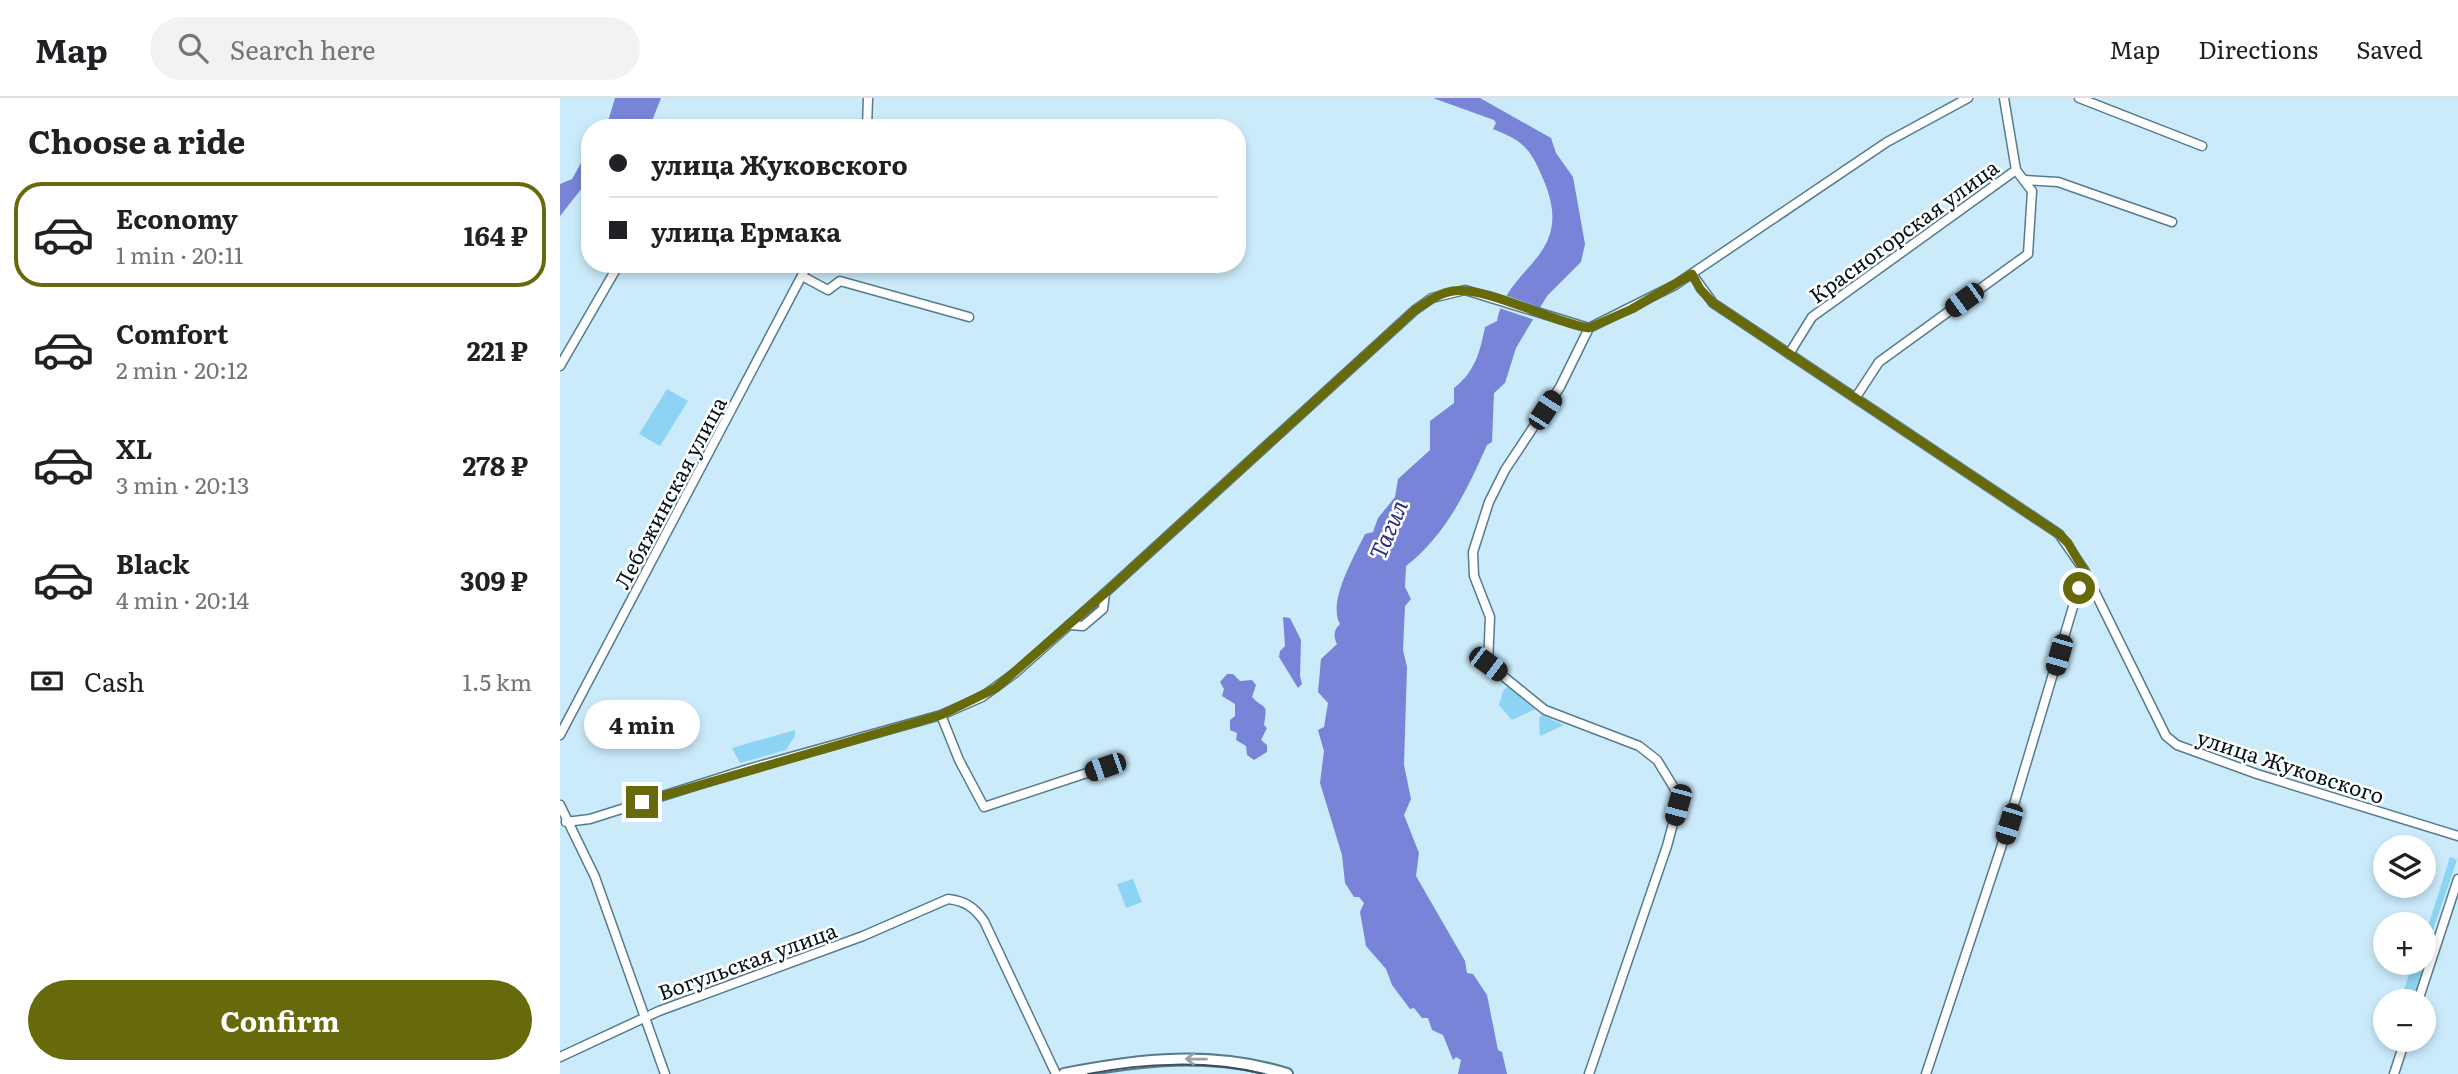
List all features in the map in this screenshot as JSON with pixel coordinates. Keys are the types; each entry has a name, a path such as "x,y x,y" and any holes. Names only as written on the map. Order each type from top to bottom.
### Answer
{"main road":[{"path":"1064,1074 1119,1063 1169,1058 1216,1059 1287,1074"}],"street":[{"path":"867,119 868,98"},
{"path":"566,822 590,819 748,769 941,715 996,688 1105,593 1415,310 1432,298 1451,291 1479,293 1561,322 1589,328 1632,309 1692,274 1887,142 1968,98"},
{"path":"1856,397 1879,362 2028,254 2032,191 2017,170 2004,98"},
{"path":"2079,98 2202,146"},
{"name":"Красногорская улица","path":"1789,354 1812,317 2017,170"},
{"path":"2024,180 2058,183 2172,222"},
{"path":"560,366 614,273"},
{"name":"Лебяжинская улица","path":"560,735 804,273"},
{"name":"улица Жуковского","path":"1692,274 1700,289 1713,303 2059,534 2068,543 2084,570 2161,726 2177,745 2257,774 2458,836"},
{"path":"802,276 828,290 840,281 969,317"},
{"path":"1589,328 1560,387 1505,470 1489,502 1473,552 1474,576 1490,617 1488,664 1545,710 1639,746 1657,760 1676,791 1678,805 1667,846 1589,1074"},
{"path":"1926,1074 2001,848 2084,570"},
{"path":"941,715 964,771 984,807 1105,767"},
{"path":"560,805 595,877 665,1074"},
{"path":"2422,989 2458,879"},
{"name":"Вогульская улица","path":"560,1057 645,1017 863,936 948,899 962,901 975,909 984,921 1056,1074"},
{"path":"2394,1074 2401,1052"}],"shaded area":[{"path":"667,389 688,401 660,446 639,434"},
{"path":"1508,686 1515,688 1538,708 1512,720 1499,705 1503,691"},
{"path":"1542,715 1564,725 1540,736 1539,718"},
{"path":"795,730 795,736 786,750 740,763 732,748"},
{"path":"2450,857 2457,860 2436,921 2436,912 2433,912"},
{"path":"1133,879 1142,902 1126,908 1117,884"},
{"path":"2409,975 2423,975 2417,989 2404,989"}],"water":[{"path":"615,98 661,98 653,119 609,119"},
{"name":"Тагил","path":"1433,98 1480,98 1551,138 1556,153 1573,177 1585,244 1581,262 1547,296 1516,348 1505,383 1494,393 1492,442 1487,445 1463,495 1433,540 1406,566 1405,587 1411,599 1405,606 1403,650 1407,667 1404,765 1411,799 1404,815 1419,853 1416,876 1465,961 1467,973 1473,974 1487,995 1498,1050 1502,1052 1507,1074 1458,1074 1461,1060 1456,1057 1453,1060 1443,1035 1432,1030 1428,1018 1422,1018 1414,1008 1410,1009 1392,985 1386,969 1366,946 1360,912 1364,903 1359,897 1354,897 1345,883 1342,855 1320,783 1324,751 1318,730 1324,727 1328,703 1318,692 1321,659 1337,644 1335,633 1340,624 1337,604 1349,566 1365,534 1373,532 1378,518 1395,497 1398,479 1430,450 1430,421 1454,403 1454,388 1476,361 1485,327 1497,321 1503,302 1546,244 1552,227 1552,207 1544,181 1535,161 1520,142 1493,129 1496,123 1494,120"},
{"path":"581,163 581,189 560,216 560,184 572,179"},
{"path":"1283,617 1290,618 1301,640 1302,684 1298,688 1279,657 1285,646"},
{"path":"1227,674 1233,674 1240,681 1252,680 1256,685 1252,697 1266,712 1264,725 1267,728 1261,740 1267,745 1267,752 1254,760 1247,755 1246,746 1236,740 1237,733 1230,730 1230,720 1235,716 1235,704 1222,696 1224,689 1220,682"}],"pier":[{"path":"1505,295 1544,309 1538,321 1496,307"}],"tram line":[{"path":"1088,1074 1154,1065 1198,1065 1264,1074"}],"route":[{"path":"642,802 941,715 982,697 1015,673 1105,593 1415,310 1432,298 1451,291 1479,293 1573,326 1589,328 1632,309 1692,274 1700,289 1713,303 1856,397 1990,491 2059,534 2068,543 2084,570 2079,588"}]}
